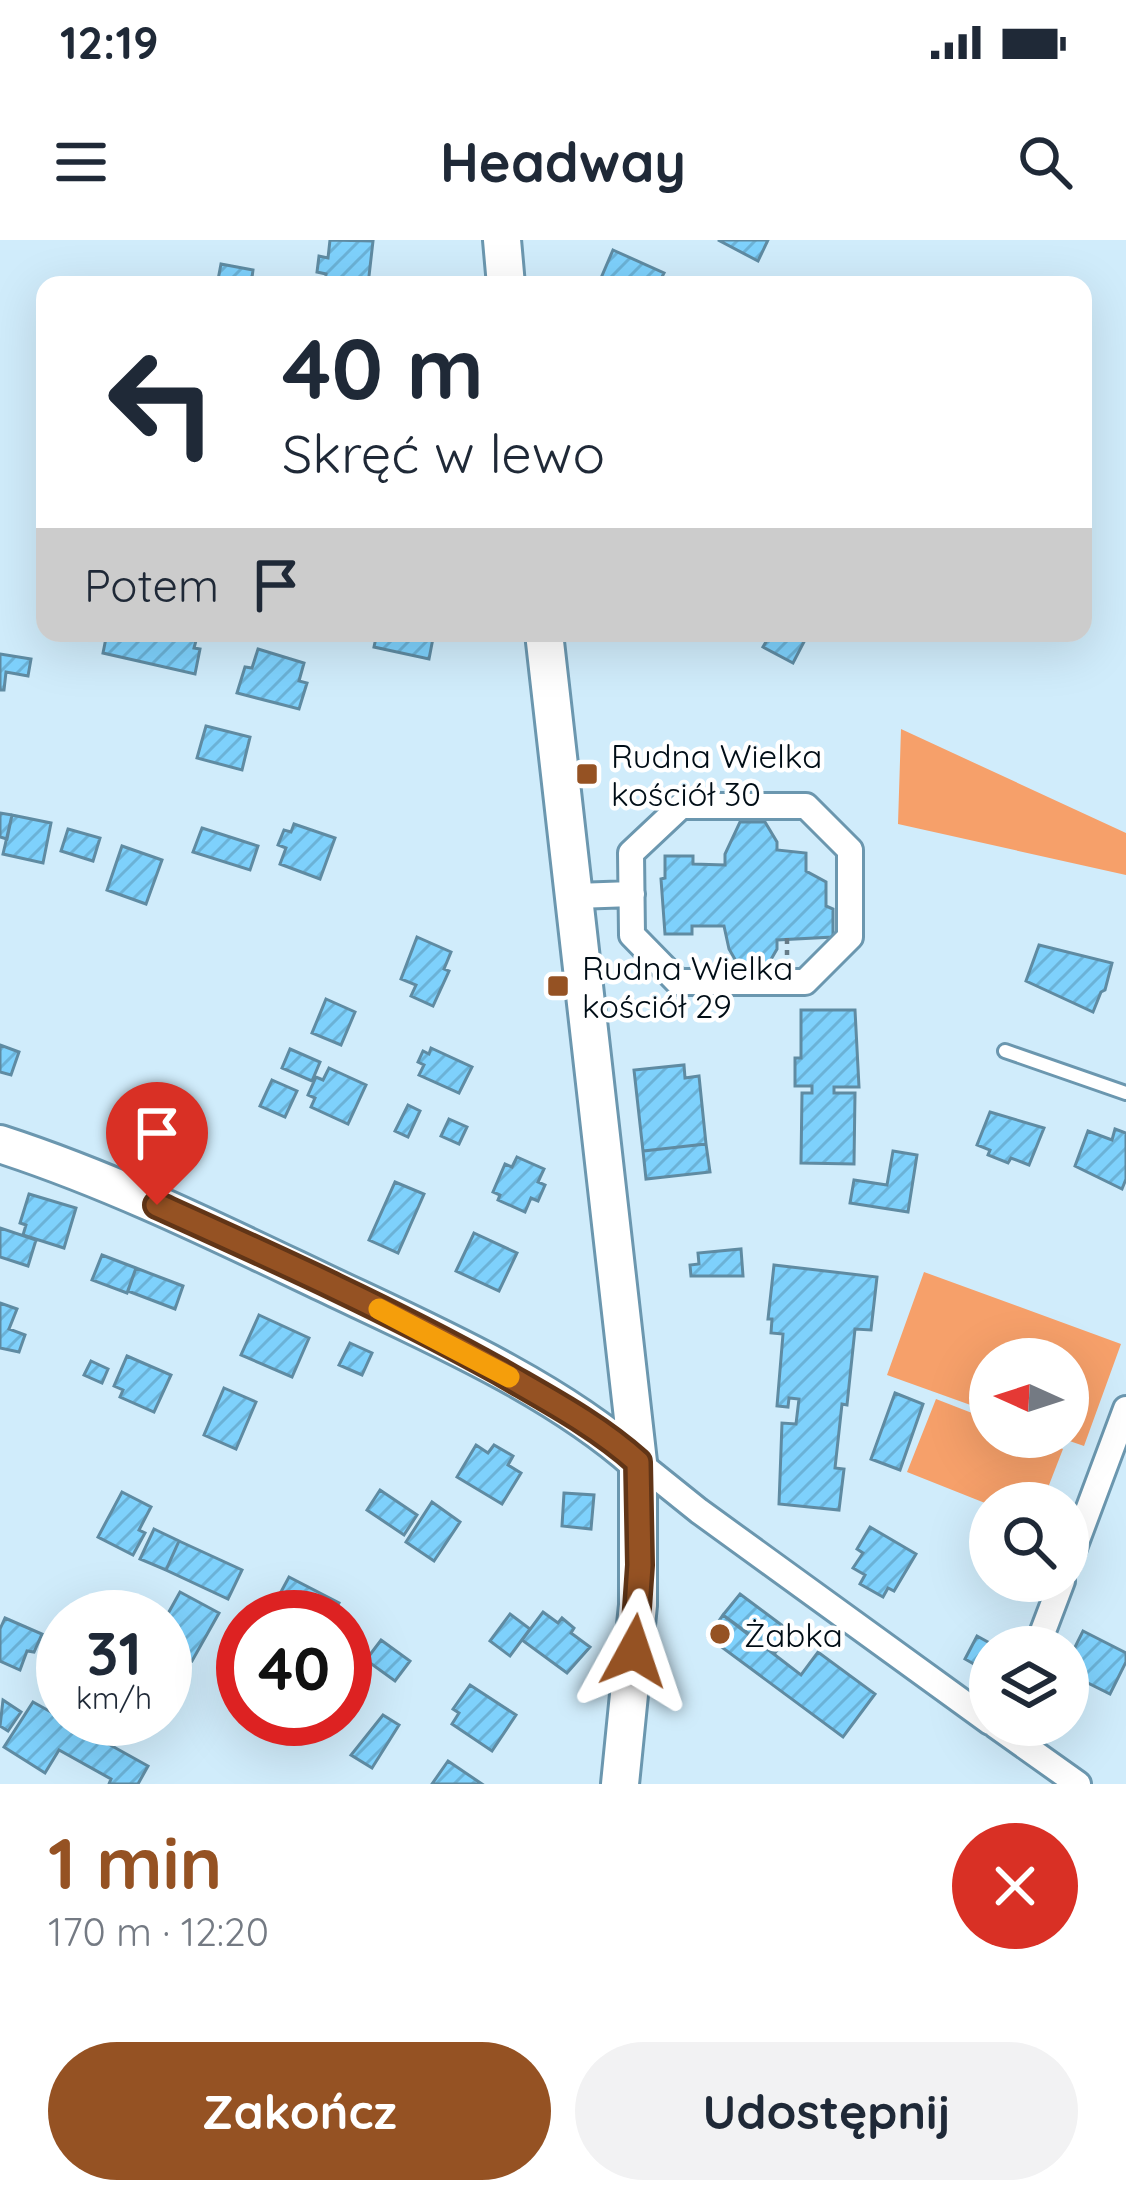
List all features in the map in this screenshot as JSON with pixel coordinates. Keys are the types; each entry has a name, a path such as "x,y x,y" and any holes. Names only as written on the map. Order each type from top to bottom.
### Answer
{"street":[{"path":"502,240 505,276"},
{"path":"545,642 638,1462 638,1605 620,1784"},
{"path":"681,806 806,806 850,850 850,937 805,982 678,982 632,935 632,894 631,853 681,806"},
{"path":"576,896 632,894"},
{"path":"0,1144 117,1187 437,1337 567,1411 614,1441 699,1511 969,1706"},
{"path":"1089,1511 1123,1425"},
{"path":"1024,1746 1078,1784"}],"lane":[{"path":"1005,1051 1126,1093"}],"shaded area":[{"path":"901,729 1126,833 1126,875 898,824"},
{"path":"924,1272 1121,1344 1089,1432 1089,1338 969,1338 969,1404 887,1375"},
{"path":"936,1399 969,1412 969,1458 1060,1458 1050,1482 969,1482 969,1497 907,1472"}],"building":[{"path":"330,240 373,241 369,276 317,272 319,256 328,258"},
{"path":"718,240 768,240 758,261"},
{"path":"613,250 664,273 662,276 602,276"},
{"path":"221,264 253,270 252,276 219,276"},
{"path":"105,642 196,642 194,648 200,649 195,674 103,653"},
{"path":"375,642 432,642 429,659 374,647"},
{"path":"766,642 804,642 793,663 763,647"},
{"path":"258,649 304,663 299,681 307,683 299,709 237,693 245,667 252,668"},
{"path":"0,654 31,659 28,676 6,672 4,690 0,690"},
{"path":"206,726 250,737 242,770 197,758"},
{"path":"0,813 12,815 7,839 0,837"},
{"path":"12,815 51,823 43,863 3,854"},
{"path":"740,822 765,822 777,850 806,853 806,871 826,882 826,906 833,909 833,937 777,940 766,968 740,968 724,926 692,926 692,934 665,934 661,879 665,878 665,856 693,856 693,864 725,865 725,854"},
{"path":"294,824 335,838 320,879 280,864 286,848 278,845 284,830 291,832"},
{"path":"202,828 258,846 250,870 193,852"},
{"path":"68,829 100,838 93,861 61,851"},
{"path":"122,846 162,860 146,904 107,890"},
{"path":"417,937 451,952 444,969 449,971 433,1006 411,996 416,985 401,979"},
{"path":"1039,945 1112,963 1093,1012 1026,981"},
{"path":"326,999 355,1012 341,1045 312,1033"},
{"path":"801,1010 855,1010 859,1087 834,1087 834,1093 855,1093 854,1164 801,1163 802,1093 812,1093 812,1086 795,1086 795,1058 801,1058"},
{"path":"0,1045 19,1052 11,1075 0,1072"},
{"path":"431,1048 472,1067 459,1093 419,1075 424,1065 418,1062 423,1051 429,1054"},
{"path":"290,1049 320,1062 312,1081 282,1068"},
{"path":"684,1065 685,1078 699,1076 706,1144 643,1151 634,1070"},
{"path":"329,1068 366,1085 348,1124 311,1107 315,1098 308,1095 316,1077 323,1080"},
{"path":"272,1080 297,1091 285,1117 260,1106"},
{"path":"408,1105 420,1111 408,1137 395,1131"},
{"path":"990,1112 1044,1128 1029,1165 1011,1158 1008,1163 977,1145"},
{"path":"449,1119 467,1127 459,1144 441,1136"},
{"path":"1115,1129 1126,1133 1122,1189 1075,1166 1088,1131 1112,1140"},
{"path":"706,1144 710,1172 646,1179 643,1151"},
{"path":"893,1151 917,1155 908,1212 850,1203 854,1180 887,1185"},
{"path":"517,1157 544,1169 538,1182 545,1185 538,1201 531,1198 525,1212 498,1200 500,1195 493,1192 505,1164 512,1167"},
{"path":"395,1182 424,1194 398,1253 369,1240"},
{"path":"29,1194 76,1208 64,1248 23,1235 26,1225 20,1223"},
{"path":"0,1228 36,1240 28,1266 0,1257"},
{"path":"474,1233 517,1253 499,1291 456,1271"},
{"path":"741,1249 743,1276 691,1276 690,1265 699,1264 698,1253"},
{"path":"102,1255 136,1268 127,1293 92,1280"},
{"path":"774,1265 877,1277 871,1330 855,1329 847,1405 842,1404 835,1468 844,1469 839,1510 779,1504 782,1423 796,1424 799,1399 789,1398 788,1407 777,1406 783,1334 771,1333 772,1319 768,1319"},
{"path":"136,1268 183,1286 175,1309 128,1291"},
{"path":"0,1303 17,1309 9,1329 25,1335 19,1352 0,1348"},
{"path":"259,1315 309,1338 292,1377 241,1355"},
{"path":"350,1343 372,1353 362,1375 339,1365"},
{"path":"127,1356 171,1375 154,1412 120,1397 123,1390 114,1386"},
{"path":"91,1361 108,1369 102,1383 84,1375"},
{"path":"224,1388 256,1402 236,1449 204,1435"},
{"path":"895,1393 923,1404 900,1470 871,1459"},
{"path":"476,1445 488,1453 494,1445 513,1456 508,1465 521,1473 502,1504 457,1477"},
{"path":"380,1490 417,1515 404,1535 367,1510"},
{"path":"122,1492 151,1507 133,1555 98,1537"},
{"path":"564,1493 594,1495 591,1529 562,1526"},
{"path":"432,1502 460,1522 434,1561 406,1542"},
{"path":"870,1527 916,1554 894,1591 888,1588 883,1597 860,1584 865,1575 853,1568"},
{"path":"154,1529 179,1541 166,1570 140,1559"},
{"path":"179,1541 242,1570 232,1590 216,1593 166,1570"},
{"path":"289,1577 314,1590 282,1590"},
{"path":"740,1594 791,1632 775,1653 723,1615"},
{"path":"192,1598 216,1611 192,1661"},
{"path":"543,1612 558,1623 562,1618 574,1628 571,1633 590,1647 567,1673 522,1640"},
{"path":"510,1614 530,1629 510,1656 490,1641"},
{"path":"723,1615 801,1675 818,1652 875,1694 843,1737 708,1637"},
{"path":"5,1618 36,1631 36,1648 27,1651 20,1670 0,1661 0,1629"},
{"path":"1089,1634 1126,1653 1110,1694 1089,1684"},
{"path":"381,1640 410,1661 395,1681 372,1664 372,1652"},
{"path":"470,1685 516,1715 492,1751 452,1724 459,1713 453,1709"},
{"path":"3,1700 21,1712 8,1731 0,1726"},
{"path":"33,1702 36,1746 112,1746 148,1766 138,1784 109,1784 111,1779 59,1750 45,1773 4,1747"},
{"path":"383,1715 399,1725 372,1768 351,1755 358,1746 372,1746 372,1729"},
{"path":"448,1761 482,1784 432,1784"}],"slow traffic":[{"path":"379,1309 509,1377"}],"place":[{"name":"Rudna Wielka kościół 30","path":"587,774"},
{"name":"Rudna Wielka kościół 29","path":"558,986"},
{"name":"Żabka","path":"720,1634"}],"route":[{"path":"157,1205 437,1337 567,1411 638,1462 640,1565 634,1651"}]}
